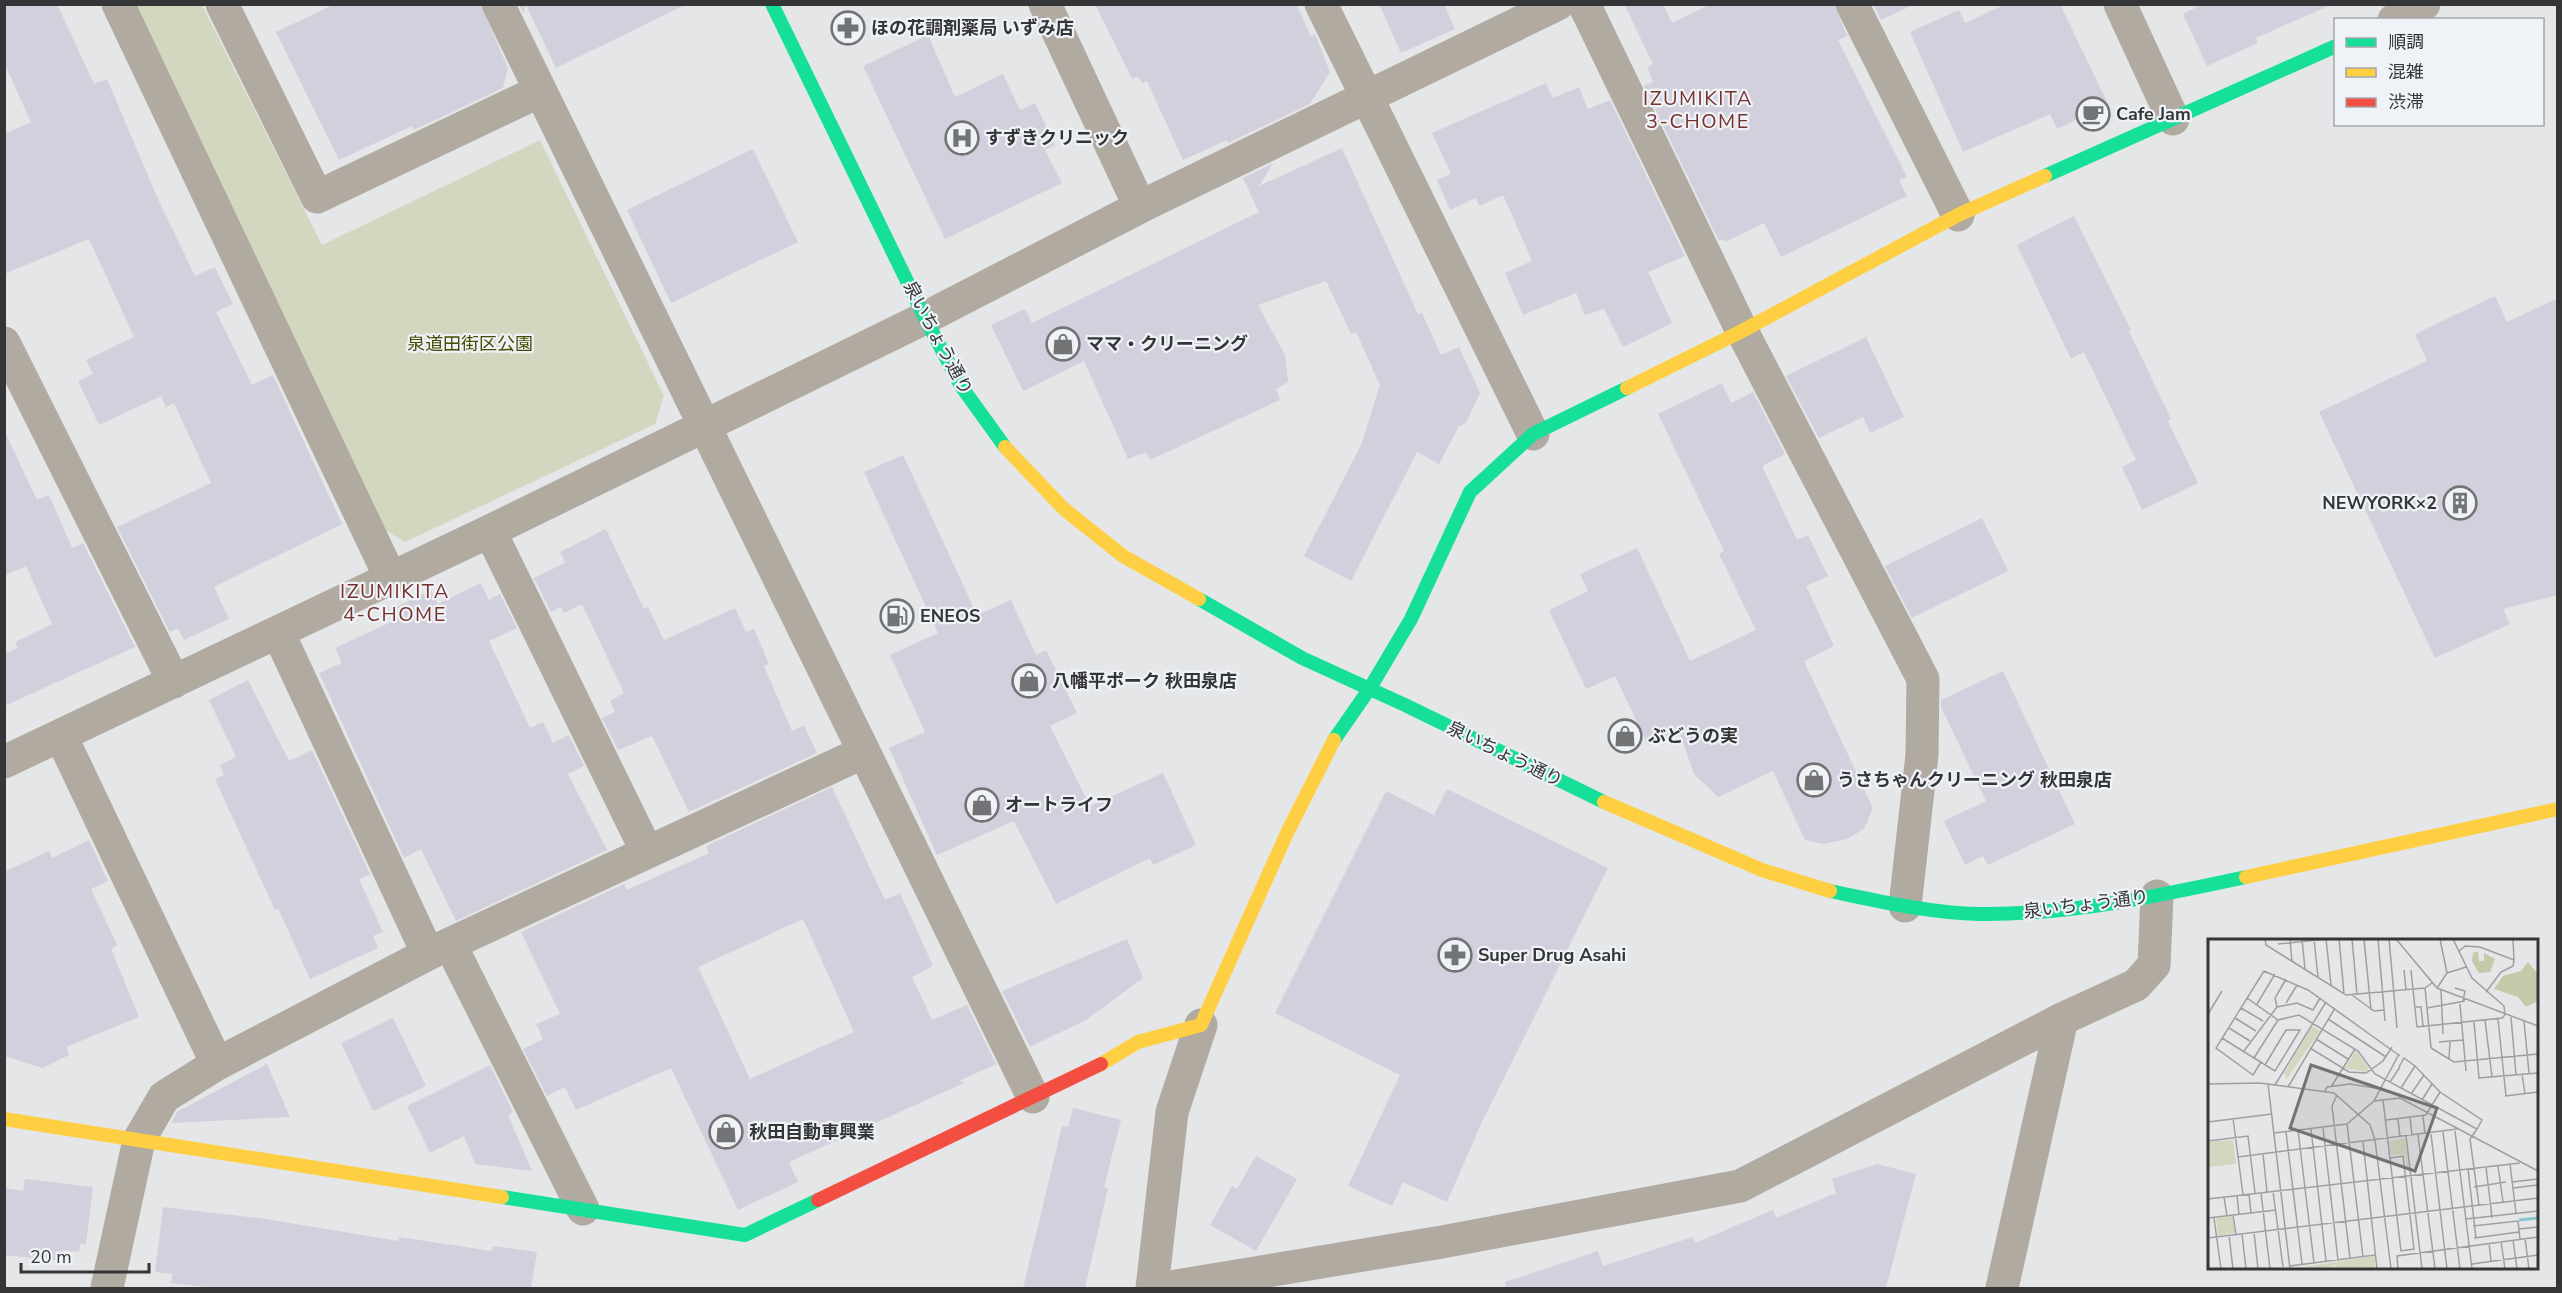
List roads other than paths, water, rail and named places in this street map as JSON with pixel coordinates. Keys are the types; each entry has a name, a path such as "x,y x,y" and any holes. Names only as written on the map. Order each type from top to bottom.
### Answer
{"street":[{"path":"118,4 391,579"},
{"path":"222,4 317,197 540,91"},
{"path":"498,4 1033,1097"},
{"name":"泉いちょう通り","path":"772,4 925,318 961,386 998,437 1064,509 1123,556 1302,658 1370,688 1603,802 1762,870 1822,889 1905,906 1977,914 2057,912 2157,896 2558,809"},
{"path":"1046,4 1140,207"},
{"path":"1321,4 1533,434"},
{"path":"4,762 490,531 925,318 1140,207 1558,4"},
{"path":"1584,4 1742,331 1923,678 1922,755 1905,906"},
{"path":"1852,4 1958,215"},
{"path":"2120,4 2173,119"},
{"path":"2384,4 2392,18"},
{"path":"2397,18 2424,4"},
{"path":"1152,1288 1172,1112 1201,1025 1287,832 1334,740 1370,688 1411,620 1470,492 1533,434 1742,331 1958,215 2334,47"},
{"path":"4,343 174,682"},
{"path":"490,531 647,852"},
{"path":"278,632 439,949 583,1209"},
{"path":"61,736 216,1064"},
{"path":"107,1288 139,1140 164,1097 216,1064 439,949 864,752"},
{"path":"1164,1288 1442,1242 1740,1186 2062,1019 2136,985 2154,965 2157,896"},
{"path":"2002,1288 2062,1019"},
{"path":"4,1119 745,1235 1082,1075 1138,1042 1201,1025"}],"place":[{"name":"ほの花調剤薬局 いずみ店","path":"848,28"},
{"name":"Cafe Jam","path":"2093,114"},
{"name":"すずきクリニック","path":"962,138"},
{"name":"ママ・クリーニング","path":"1063,344"},
{"name":"NEWYORK×2","path":"2460,503"},
{"name":"ENEOS","path":"897,616"},
{"name":"八幡平ポーク 秋田泉店","path":"1029,681"},
{"name":"ぶどうの実","path":"1625,736"},
{"name":"うさちゃんクリーニング 秋田泉店","path":"1814,780"},
{"name":"オートライフ","path":"982,805"},
{"name":"Super Drug Asahi","path":"1455,955"},
{"name":"秋田自動車興業","path":"726,1132"}],"district":[{"name":"IZUMIKITA 3-CHOME","path":"1698,110"},
{"name":"IZUMIKITA 4-CHOME","path":"395,602"}],"park label":[{"name":"泉道田街区公園","path":"470,344"}]}
